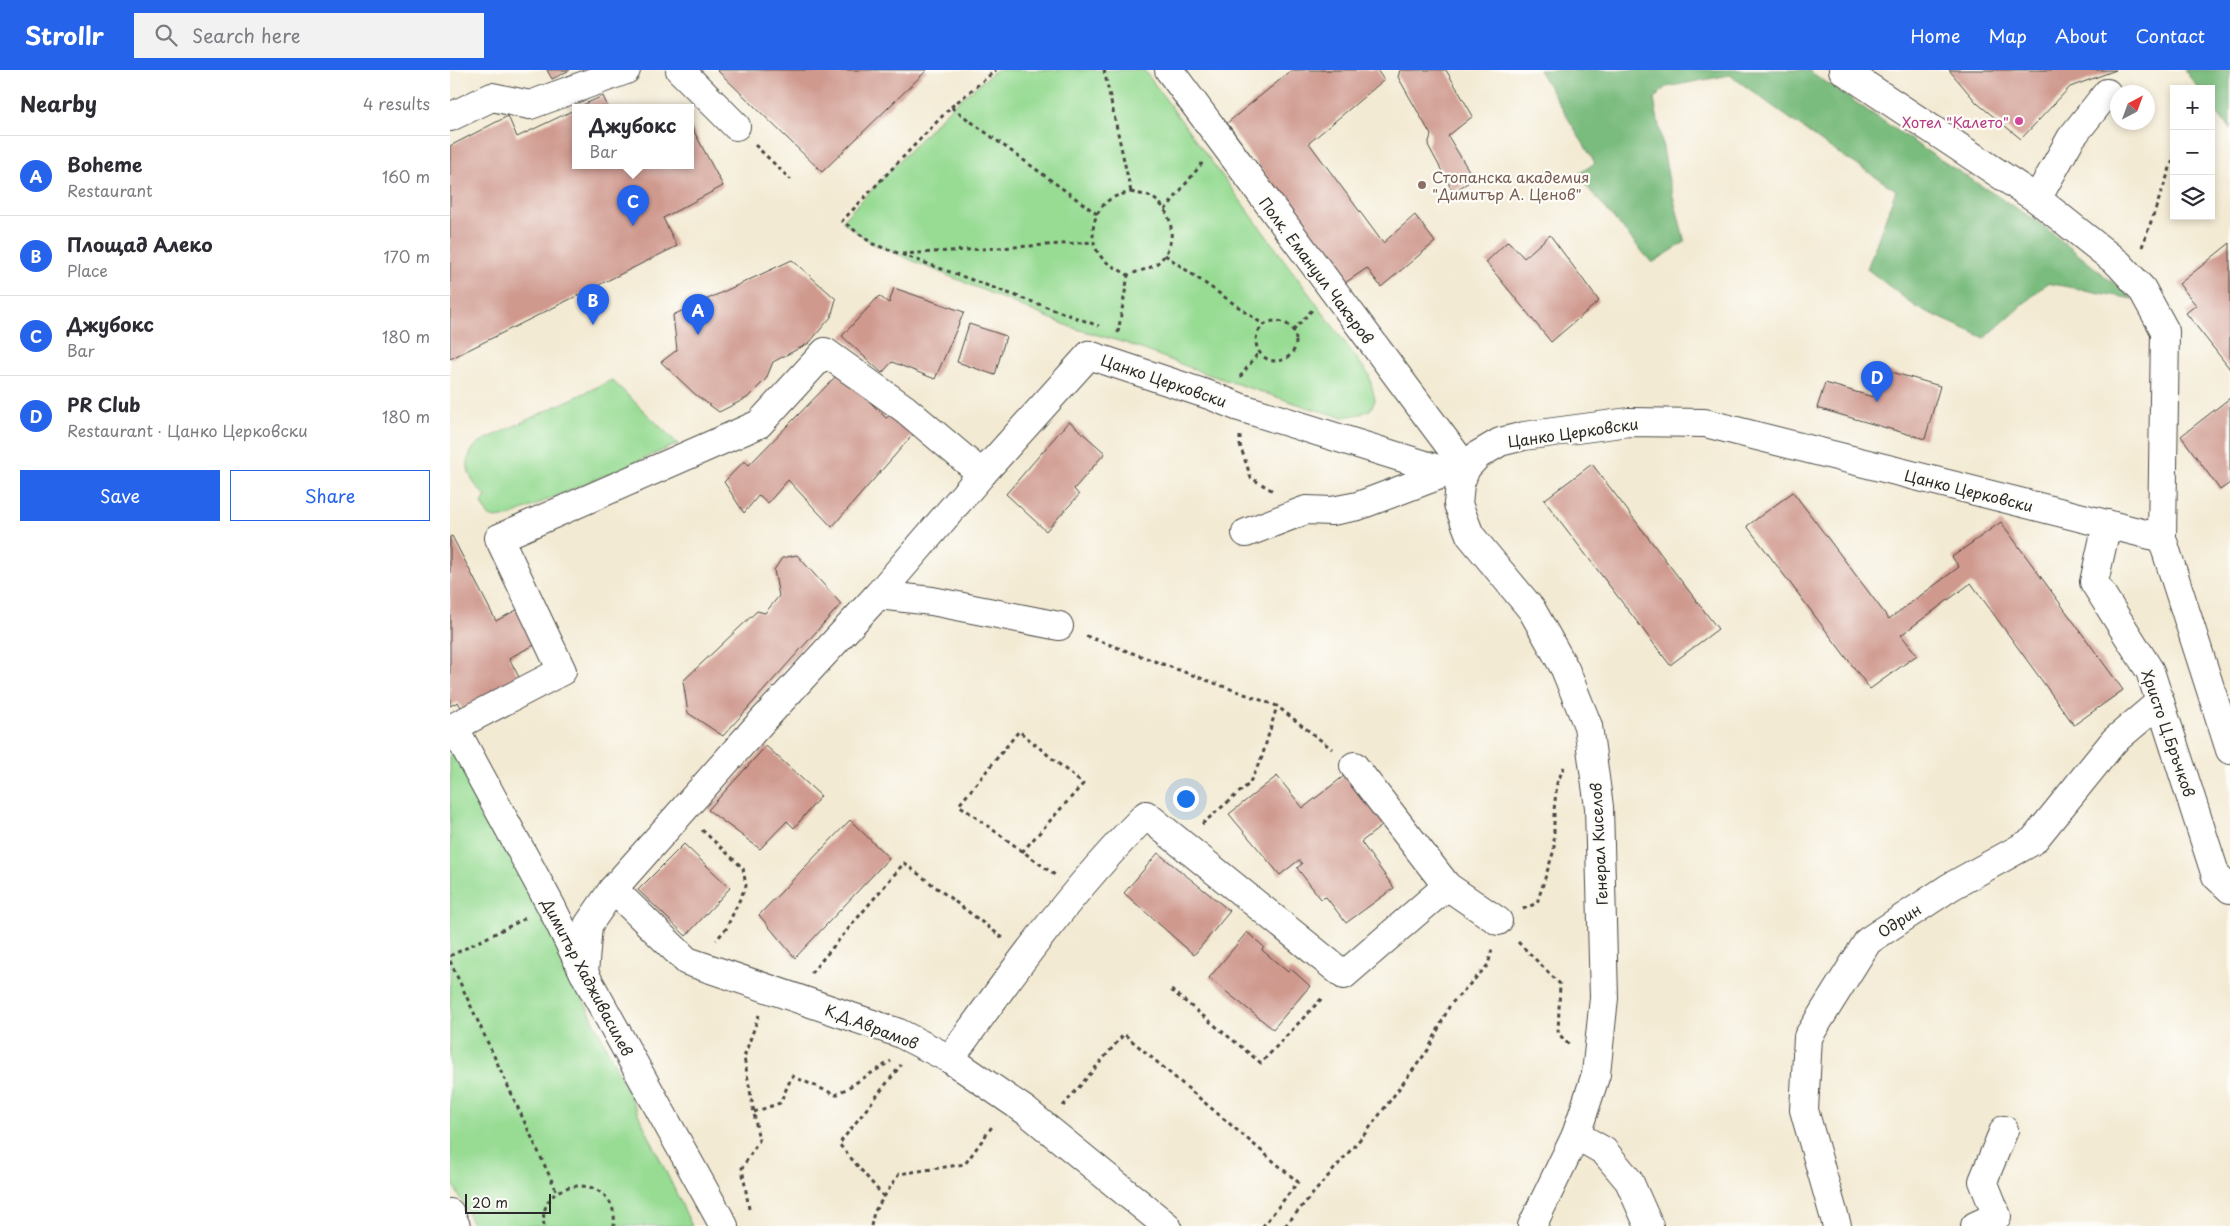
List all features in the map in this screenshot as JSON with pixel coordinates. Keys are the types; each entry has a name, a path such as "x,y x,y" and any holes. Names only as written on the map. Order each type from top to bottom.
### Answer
{"street":[{"path":"450,117 492,97 530,105 626,70"},
{"path":"680,70 736,126"},
{"name":"Полк. Емануил Чакъров","path":"1169,70 1457,470"},
{"path":"1843,70 2037,199 2119,264 2142,289 2165,331 2162,538 2230,750"},
{"path":"2037,199 2071,138 2107,93"},
{"name":"Димитър Хадживасилев","path":"724,1226 584,973 551,906 454,727 562,671 499,538 759,424 826,352 905,410 982,474"},
{"name":"Цанко Церковски","path":"982,474 1089,354 1239,407 1457,470 1500,442 1524,436 1629,422 1705,423 2162,538"},
{"path":"1246,533 1306,510 1332,511 1358,506 1457,470"},
{"name":"Генерал Киселов","path":"1457,470 1460,484 1458,504 1470,535 1532,610 1565,669 1588,726 1599,807 1604,998 1596,1074 1576,1135 1532,1226"},
{"path":"584,973 588,925 613,889 878,595 982,474"},
{"name":"Христо Ц.Бръчков","path":"2107,524 2094,582 2150,671 2216,876 2230,889"},
{"path":"878,595 932,601 1059,626"},
{"name":"Одрин","path":"1837,1226 1804,1110 1808,1037 1868,941 1950,887 2033,841 2114,741 2160,702"},
{"path":"1354,766 1447,886 1498,921"},
{"path":"950,1059 1025,954 1112,849 1146,815 1344,975 1447,886"},
{"name":"К.Д.Аврамов","path":"613,889 687,961 899,1033 950,1059 1026,1111 1044,1128 1167,1226"},
{"path":"1993,1223 1983,1181 2004,1130"},
{"path":"1576,1135 1604,1151 1629,1181 1649,1226"},
{"path":"450,1213 456,1226"}],"path":[{"path":"996,70 950,107 842,221 873,244 1100,326"},
{"path":"1104,70 1130,192"},
{"path":"950,107 1097,214"},
{"path":"736,126 791,180"},
{"path":"1165,210 1206,158"},
{"path":"2131,278 2170,168"},
{"path":"1130,192 1150,196 1165,210 1172,224 1172,240 1165,255 1153,266 1128,274 1103,259 1094,242 1093,227 1097,214 1111,198 1130,192"},
{"path":"900,254 1094,242"},
{"path":"1165,255 1264,325"},
{"path":"1118,333 1128,274"},
{"path":"1276,321 1283,322 1293,331 1296,343 1292,354 1275,361 1265,358 1259,352 1256,341 1264,325 1276,321"},
{"path":"1108,330 1126,336"},
{"path":"1240,377 1259,352"},
{"path":"1231,374 1249,380"},
{"path":"1240,445 1251,478"},
{"path":"1059,626 1277,706 1354,766"},
{"path":"1180,843 1249,784 1262,757 1277,706"},
{"path":"1022,852 1083,784 1019,732 959,805 1022,852 1077,890"},
{"path":"1498,921 1537,903 1554,850 1554,810 1557,783 1570,755 1590,737"},
{"path":"682,811 743,868 746,886 726,929 710,947 687,961"},
{"path":"750,1214 742,1168 759,1141 744,1057 780,993 904,863 1025,954"},
{"path":"450,956 551,906"},
{"path":"1498,921 1560,984 1558,1033 1596,1074"},
{"path":"1285,1226 1368,1130 1428,1050 1450,1005 1488,965 1498,921"},
{"path":"450,961 558,1192"},
{"path":"1171,990 1261,1063 1344,975"},
{"path":"1044,1128 1124,1034 1298,1182 1263,1226"},
{"path":"754,1112 780,1103 792,1076 836,1095 919,1043"},
{"path":"884,1197 839,1144 919,1043"},
{"path":"871,1226 874,1212 899,1174 965,1164 1011,1101"},
{"path":"544,1226 545,1211 549,1200 568,1186 579,1185 591,1187 601,1192 609,1201 614,1212 614,1226"}],"green space":[{"path":"996,70 1144,70 1369,375 1375,400 1371,409 1361,414 1343,417 1313,409 1204,373 1126,343 1073,328 873,244 842,221 951,107"},
{"path":"1539,70 1808,70 1930,153 2041,224 2133,299 2047,283 1985,338 1916,307 1867,269 1896,190 1826,145 1730,75 1666,87 1654,99 1669,181 1685,242 1652,263 1577,175 1595,163"},
{"path":"2184,70 2230,70 2230,129 2215,110 2215,85 2196,85"},
{"path":"612,380 678,444 510,516 495,518 488,515 482,503 486,496 471,477 468,469 468,462 473,448 480,442"},
{"path":"450,721 692,1226 474,1226 450,1178"}],"building":[{"path":"547,70 570,70 552,79"},
{"path":"717,70 927,70 822,172"},
{"path":"1292,70 1377,70 1384,80 1309,143 1383,243 1415,215 1435,242 1381,287 1367,268 1345,283 1227,123"},
{"path":"1400,70 1446,70 1473,116 1448,136 1474,179 1453,192 1428,145 1431,135 1398,77"},
{"name":"Хотел \"Калето\"","path":"1949,70 2116,70 2070,87 2021,139 1977,103"},
{"path":"603,96 607,104 585,104"},
{"path":"572,111 572,169 694,169 694,132 723,186 663,218 677,246 450,359 450,146 508,116 517,137"},
{"path":"1550,235 1599,301 1551,342 1486,262 1508,241 1524,258"},
{"path":"2230,243 2230,369 2186,313 2196,305 2179,284"},
{"path":"792,260 836,299 831,317 809,343 773,362 766,379 747,398 719,412 696,395 661,362 677,350 673,315"},
{"path":"894,288 964,312 935,379 892,362 882,373 842,336 879,296 889,303"},
{"path":"969,324 1006,336 995,375 957,362"},
{"path":"1881,369 1940,386 1925,439 1817,408 1825,383 1873,397"},
{"path":"840,372 886,418 895,412 917,430 832,527 788,480 768,503 759,495 744,513 724,482 744,461 749,465"},
{"path":"2230,398 2230,483 2220,490 2181,436"},
{"path":"1069,421 1105,453 1074,489 1079,495 1046,531 1006,494"},
{"path":"1592,464 1718,629 1670,665 1544,500"},
{"path":"1793,492 1889,619 1959,567 1952,557 2001,522 2123,690 2074,725 1971,583 1901,635 1917,655 1870,689 1747,526"},
{"path":"452,536 496,621 524,606 542,641 509,658 521,681 463,711 458,702 450,706 450,537"},
{"path":"797,555 841,604 723,736 688,713 683,681 757,611 765,613 779,596 774,570 782,558"},
{"path":"766,746 821,796 794,828 787,821 760,849 708,810"},
{"path":"1349,772 1387,822 1361,842 1394,888 1346,923 1326,897 1321,899 1297,868 1302,864 1299,860 1280,875 1229,814 1277,776 1303,808"},
{"path":"850,820 889,858 795,958 759,915"},
{"path":"684,844 730,888 686,936 638,890"},
{"path":"1158,853 1230,911 1194,955 1124,893"},
{"path":"1247,932 1264,947 1262,950 1288,972 1291,969 1310,986 1273,1029 1209,978"}],"place":[{"name":"Хотел \"Калето\"","path":"2019,121"},
{"name":"Стопанска академия \"Димитър А. Ценов\"","path":"1422,185"},
{"name":"Джубокс","path":"633,226"},
{"name":"Площад Алеко","path":"593,325"},
{"name":"Boheme","path":"698,335"},
{"name":"PR Club","path":"1877,402"}]}
